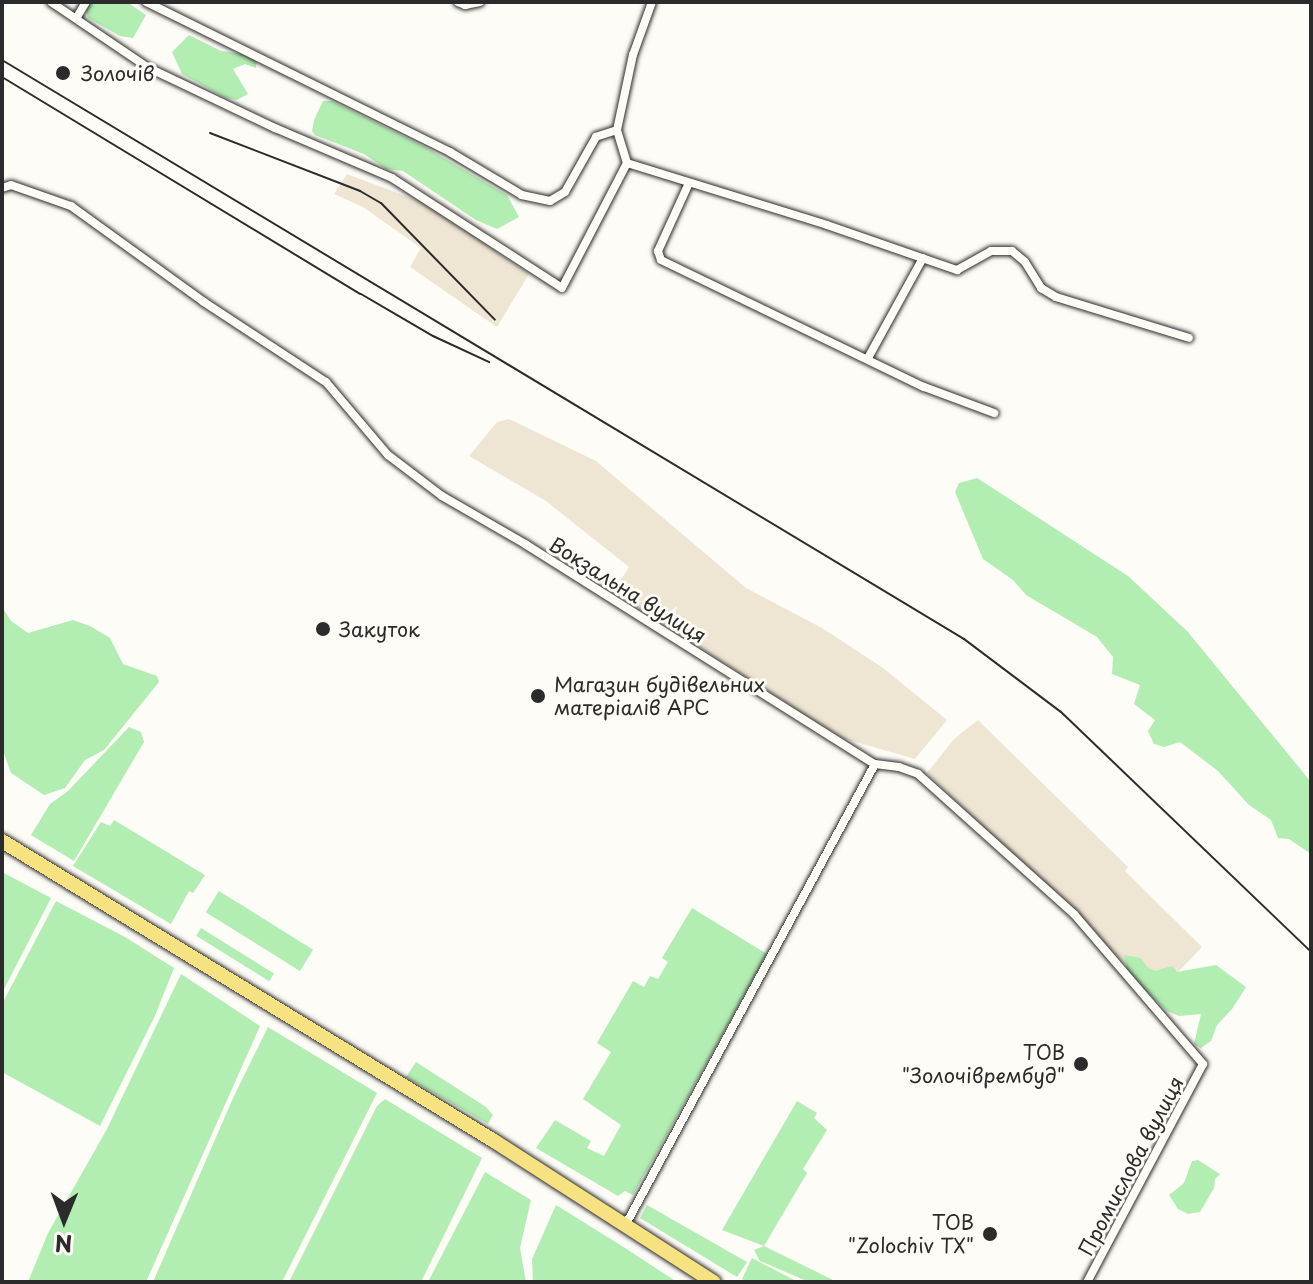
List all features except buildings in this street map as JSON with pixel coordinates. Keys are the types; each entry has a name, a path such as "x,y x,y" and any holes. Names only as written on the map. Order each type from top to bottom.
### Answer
{"highway":[{"path":"2,841 232,978 714,1282"}],"street":[{"path":"51,2 157,72 275,128 392,178 562,288 627,163 617,130 633,55 652,2"},
{"path":"77,17 86,2"},
{"path":"146,2 450,152 522,195 537,200 550,201 565,192 596,137 617,130"},
{"path":"458,2 480,2"},
{"path":"627,163 957,270 991,251 1012,251 1025,262 1041,288 1056,297 1189,338"},
{"path":"689,183 658,251 661,260 924,387 994,413"},
{"name":"Вокзальна вулиця","path":"2,188 11,185 71,206 204,302 326,382 388,455 442,496 525,544 875,764 899,767 918,774 1063,904 1203,1064"},
{"path":"868,358 923,258"},
{"path":"626,1224 875,764"},
{"name":"Промислова вулиця","path":"1087,1282 1203,1064"}],"shaded area":[{"path":"347,174 424,203 529,274 497,327 410,267 421,248 363,207 334,194"},
{"path":"509,419 596,461 746,588 822,628 883,668 947,720 915,759 842,738 613,592 629,567 546,501 469,456 497,422"},
{"path":"978,720 1128,867 1125,871 1202,947 1157,994 927,773 954,739"}],"green space":[{"path":"88,2 127,2 146,15 133,38 120,36 88,18 85,6"},
{"path":"189,35 221,51 257,56 256,68 245,64 233,69 248,94 237,100 226,98 182,74 172,52"},
{"path":"323,101 332,101 425,147 507,195 519,217 497,229 476,220 403,171 386,169 364,154 315,135 312,131 314,120"},
{"path":"977,478 1128,576 1187,631 1311,782 1311,854 1289,839 1278,838 1271,820 1249,805 1218,771 1180,742 1164,747 1154,744 1148,731 1155,720 1134,704 1140,685 1112,674 1113,657 1097,637 1026,595 1013,580 983,559 955,492 959,483"},
{"path":"2,607 11,621 28,633 73,620 90,626 110,638 123,664 157,676 159,682 104,750 85,760 65,788 44,795 11,773 2,748"},
{"path":"129,727 141,732 144,742 74,861 31,835 50,804 68,791"},
{"path":"114,820 205,875 193,893 189,891 171,924 73,866 101,822 110,826"},
{"path":"2,872 51,898 2,993"},
{"path":"219,891 313,950 300,971 206,912"},
{"path":"56,901 125,937 174,968 154,1018 100,1126 2,1072 2,1004"},
{"path":"692,908 767,954 633,1195 625,1191 618,1196 536,1148 555,1120 591,1141 587,1148 604,1156 621,1125 583,1099 611,1052 597,1043 633,981 644,987 650,976 658,979 668,962 662,958"},
{"path":"201,928 274,974 269,981 196,936"},
{"path":"1124,955 1141,958 1147,967 1155,971 1172,966 1177,972 1216,965 1246,987 1217,1025 1211,1041 1201,1048 1194,1044 1201,1014 1179,1016 1167,1011 1127,969"},
{"path":"181,974 260,1026 146,1282 28,1282 48,1233 107,1129"},
{"path":"268,1027 377,1093 282,1282 153,1282 234,1096"},
{"path":"416,1062 486,1107 493,1115 488,1124 406,1077"},
{"path":"385,1099 482,1158 421,1282 289,1282 377,1106"},
{"path":"797,1101 817,1113 814,1118 827,1130 803,1169 807,1173 764,1246 722,1230"},
{"path":"1198,1160 1220,1174 1200,1212 1188,1214 1178,1209 1169,1195 1184,1183 1192,1161"},
{"path":"485,1172 531,1200 520,1248 526,1282 428,1282"},
{"path":"556,1205 677,1282 533,1282 532,1259"},
{"path":"647,1205 747,1262 737,1277 640,1218"},
{"path":"764,1246 837,1282 809,1282 760,1261 754,1250"},
{"path":"752,1258 798,1282 747,1282 742,1279"}],"railway":[{"path":"2,60 964,639 1061,712 1311,952"},
{"path":"2,77 361,294 433,336 489,362"},
{"path":"210,133 360,191 381,203 495,320"}],"place":[{"name":"Золочів","path":"63,73"},
{"name":"Закуток","path":"323,629"},
{"name":"Магазин будівельних матеріалів APC","path":"538,696"},
{"name":"ТОВ \"Золочіврембуд\"","path":"1081,1064"},
{"name":"ТОВ \"Zolochiv TX\"","path":"990,1234"}]}
